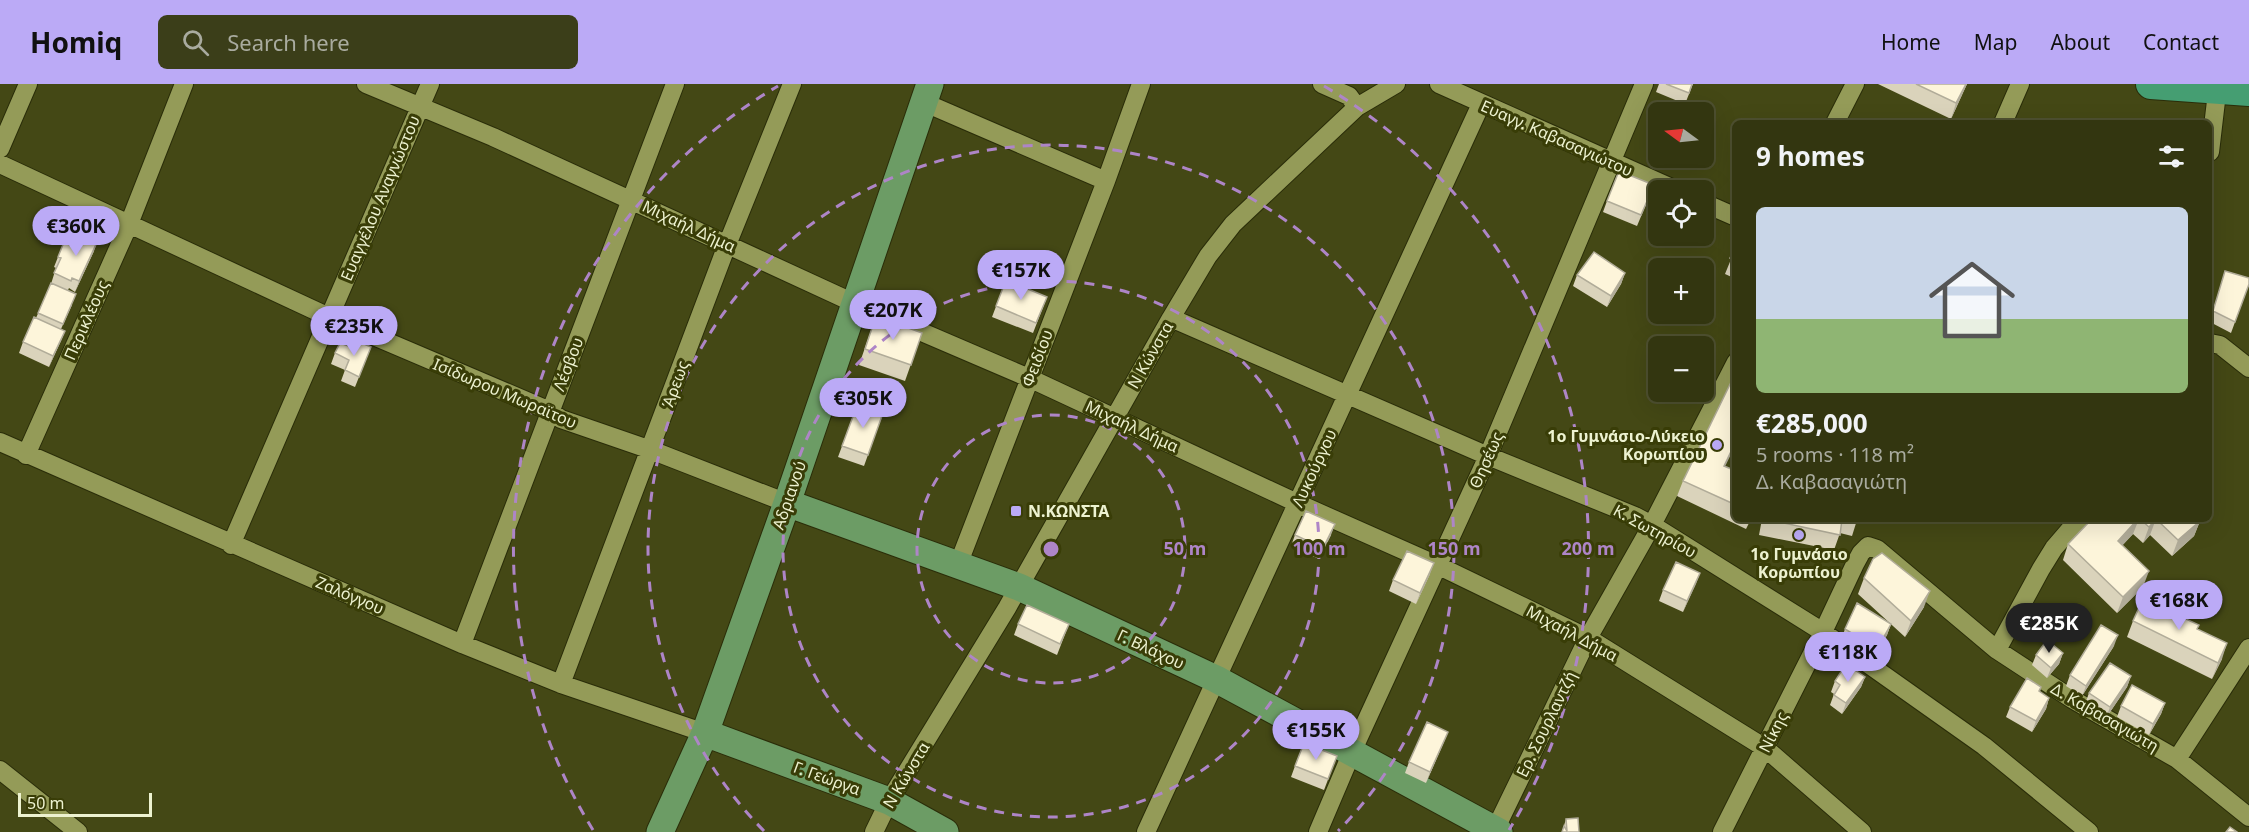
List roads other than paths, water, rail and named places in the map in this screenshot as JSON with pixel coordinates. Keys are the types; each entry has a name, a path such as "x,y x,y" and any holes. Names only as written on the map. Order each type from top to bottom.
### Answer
{"main road":[{"path":"2151,84 2249,91"}],"street":[{"path":"0,149 28,84"},
{"name":"Περικλέους","path":"26,455 129,224 184,84"},
{"name":"Μιχαήλ Δήμα","path":"366,84 631,199 854,303 1029,378 1438,566 1588,638 1765,748 1862,832"},
{"name":"Ευαγγέλου Αναγνώστου","path":"231,544 430,84"},
{"name":"Λέσβου","path":"462,644 675,84"},
{"name":"Άρεως","path":"561,684 727,245 792,84"},
{"name":"Φειδίου","path":"958,565 1141,84"},
{"path":"1322,84 1353,96"},
{"name":"Ν Κώνστα","path":"874,832 889,801 1019,587 1208,256 1233,224 1353,96 1396,84"},
{"name":"Ευαγγ. Καβασαγιώτου","path":"1439,84 1653,180"},
{"name":"Θησέως","path":"1318,832 1352,752 1488,456 1644,84"},
{"path":"1837,120 1855,84"},
{"path":"2004,120 2020,84"},
{"path":"2212,136 2218,87"},
{"path":"926,93 1106,181"},
{"name":"Αδριανού","path":"660,832 705,733 926,93"},
{"name":"Λυκούργου","path":"1146,832 1481,104"},
{"name":"Ισίδωρου Μωραϊτου","path":"0,164 329,317 550,411 561,419 651,450 786,503"},
{"path":"1714,207 1732,215"},
{"name":"Κ. Σωτηρίου","path":"1171,318 1652,525 1823,632 1984,746 2067,826 2089,832"},
{"path":"2212,343 2220,345 2249,368"},
{"name":"Ερ. Σουρλαντζή","path":"1496,831 1588,638 1652,525 1732,370"},
{"name":"Ζαλόγγου","path":"0,442 462,644 561,684 705,733"},
{"name":"Γ. Βλάχου","path":"786,503 1019,587 1216,679 1496,831"},
{"path":"1997,650 2054,548 2076,522"},
{"name":"Δ. Καβασαγιώτη","path":"1823,632 1858,558 1868,546 1877,549 1997,650 2072,699 2177,759 2249,817"},
{"name":"Νίκης","path":"1722,832 1823,632"},
{"path":"2177,759 2249,648"},
{"name":"Γ. Γεώργα","path":"705,733 889,801 945,832"},
{"path":"0,770 78,832"}],"place":[{"name":"1ο Γυμνάσιο-Λύκειο Κορωπίου","path":"1717,445"},
{"name":"Ν.ΚΩΝΣΤΑ","path":"1016,511"},
{"name":"1ο Γυμνάσιο Κορωπίου","path":"1799,535"}]}
